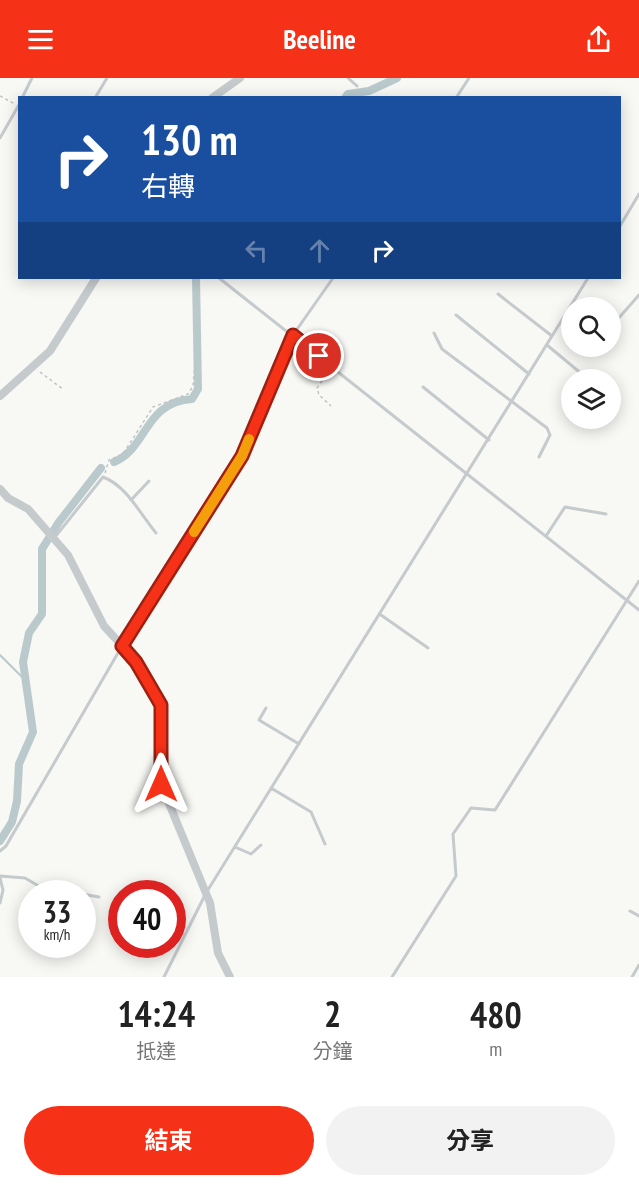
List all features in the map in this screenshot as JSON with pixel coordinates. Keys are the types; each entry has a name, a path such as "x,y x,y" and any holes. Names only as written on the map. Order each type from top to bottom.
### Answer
{"street":[{"path":"215,96 240,78"},
{"path":"0,396 35,367 50,351 95,279"},
{"path":"0,489 8,498 28,509 68,555 104,626 136,662 161,705 161,784 210,903 218,953 230,977"}],"lane":[{"path":"23,96 32,78"},
{"path":"96,96 107,78"},
{"path":"348,78 357,86"},
{"path":"457,96 469,78"},
{"path":"0,138 18,107"},
{"path":"621,224 639,194"},
{"path":"220,279 639,610"},
{"path":"0,851 6,846 122,646 242,456 293,335 332,279"},
{"path":"164,977 206,893 587,279"},
{"path":"498,294 552,336"},
{"path":"621,315 639,295"},
{"path":"456,315 529,374"},
{"path":"434,333 442,348 548,428 550,435 539,457"},
{"path":"547,345 576,369"},
{"path":"423,387 489,440"},
{"path":"54,539 103,477 110,480 131,499 156,533"},
{"path":"131,499 150,481"},
{"path":"546,536 565,507 606,514"},
{"path":"392,977 456,876 453,834 471,808 495,810 639,581"},
{"path":"380,614 428,648"},
{"path":"266,708 259,720 299,744"},
{"path":"271,788 311,812 325,844"},
{"path":"235,847 251,854 261,845"},
{"path":"0,903 3,890 0,877 28,880"},
{"path":"630,911 639,916"},
{"path":"632,977 639,965"}],"path":[{"path":"0,96 18,105"},
{"path":"103,477 109,460 123,454 153,407 188,394 193,386 195,363"},
{"path":"331,406 319,395 317,388 332,366"},
{"path":"35,367 64,390"}],"waterway":[{"path":"346,96 369,91 397,78"},
{"path":"114,462 134,447 164,408 176,402 192,399 198,389 196,279"},
{"path":"0,841 12,822 17,801 19,764 33,732 23,662 29,633 42,614 42,549 59,522 101,468"},
{"path":"0,655 25,680"}],"slow traffic":[{"path":"194,532 242,456 249,439"}],"route":[{"path":"161,784 161,705 136,662 122,646 242,456 293,335 319,356"}]}
